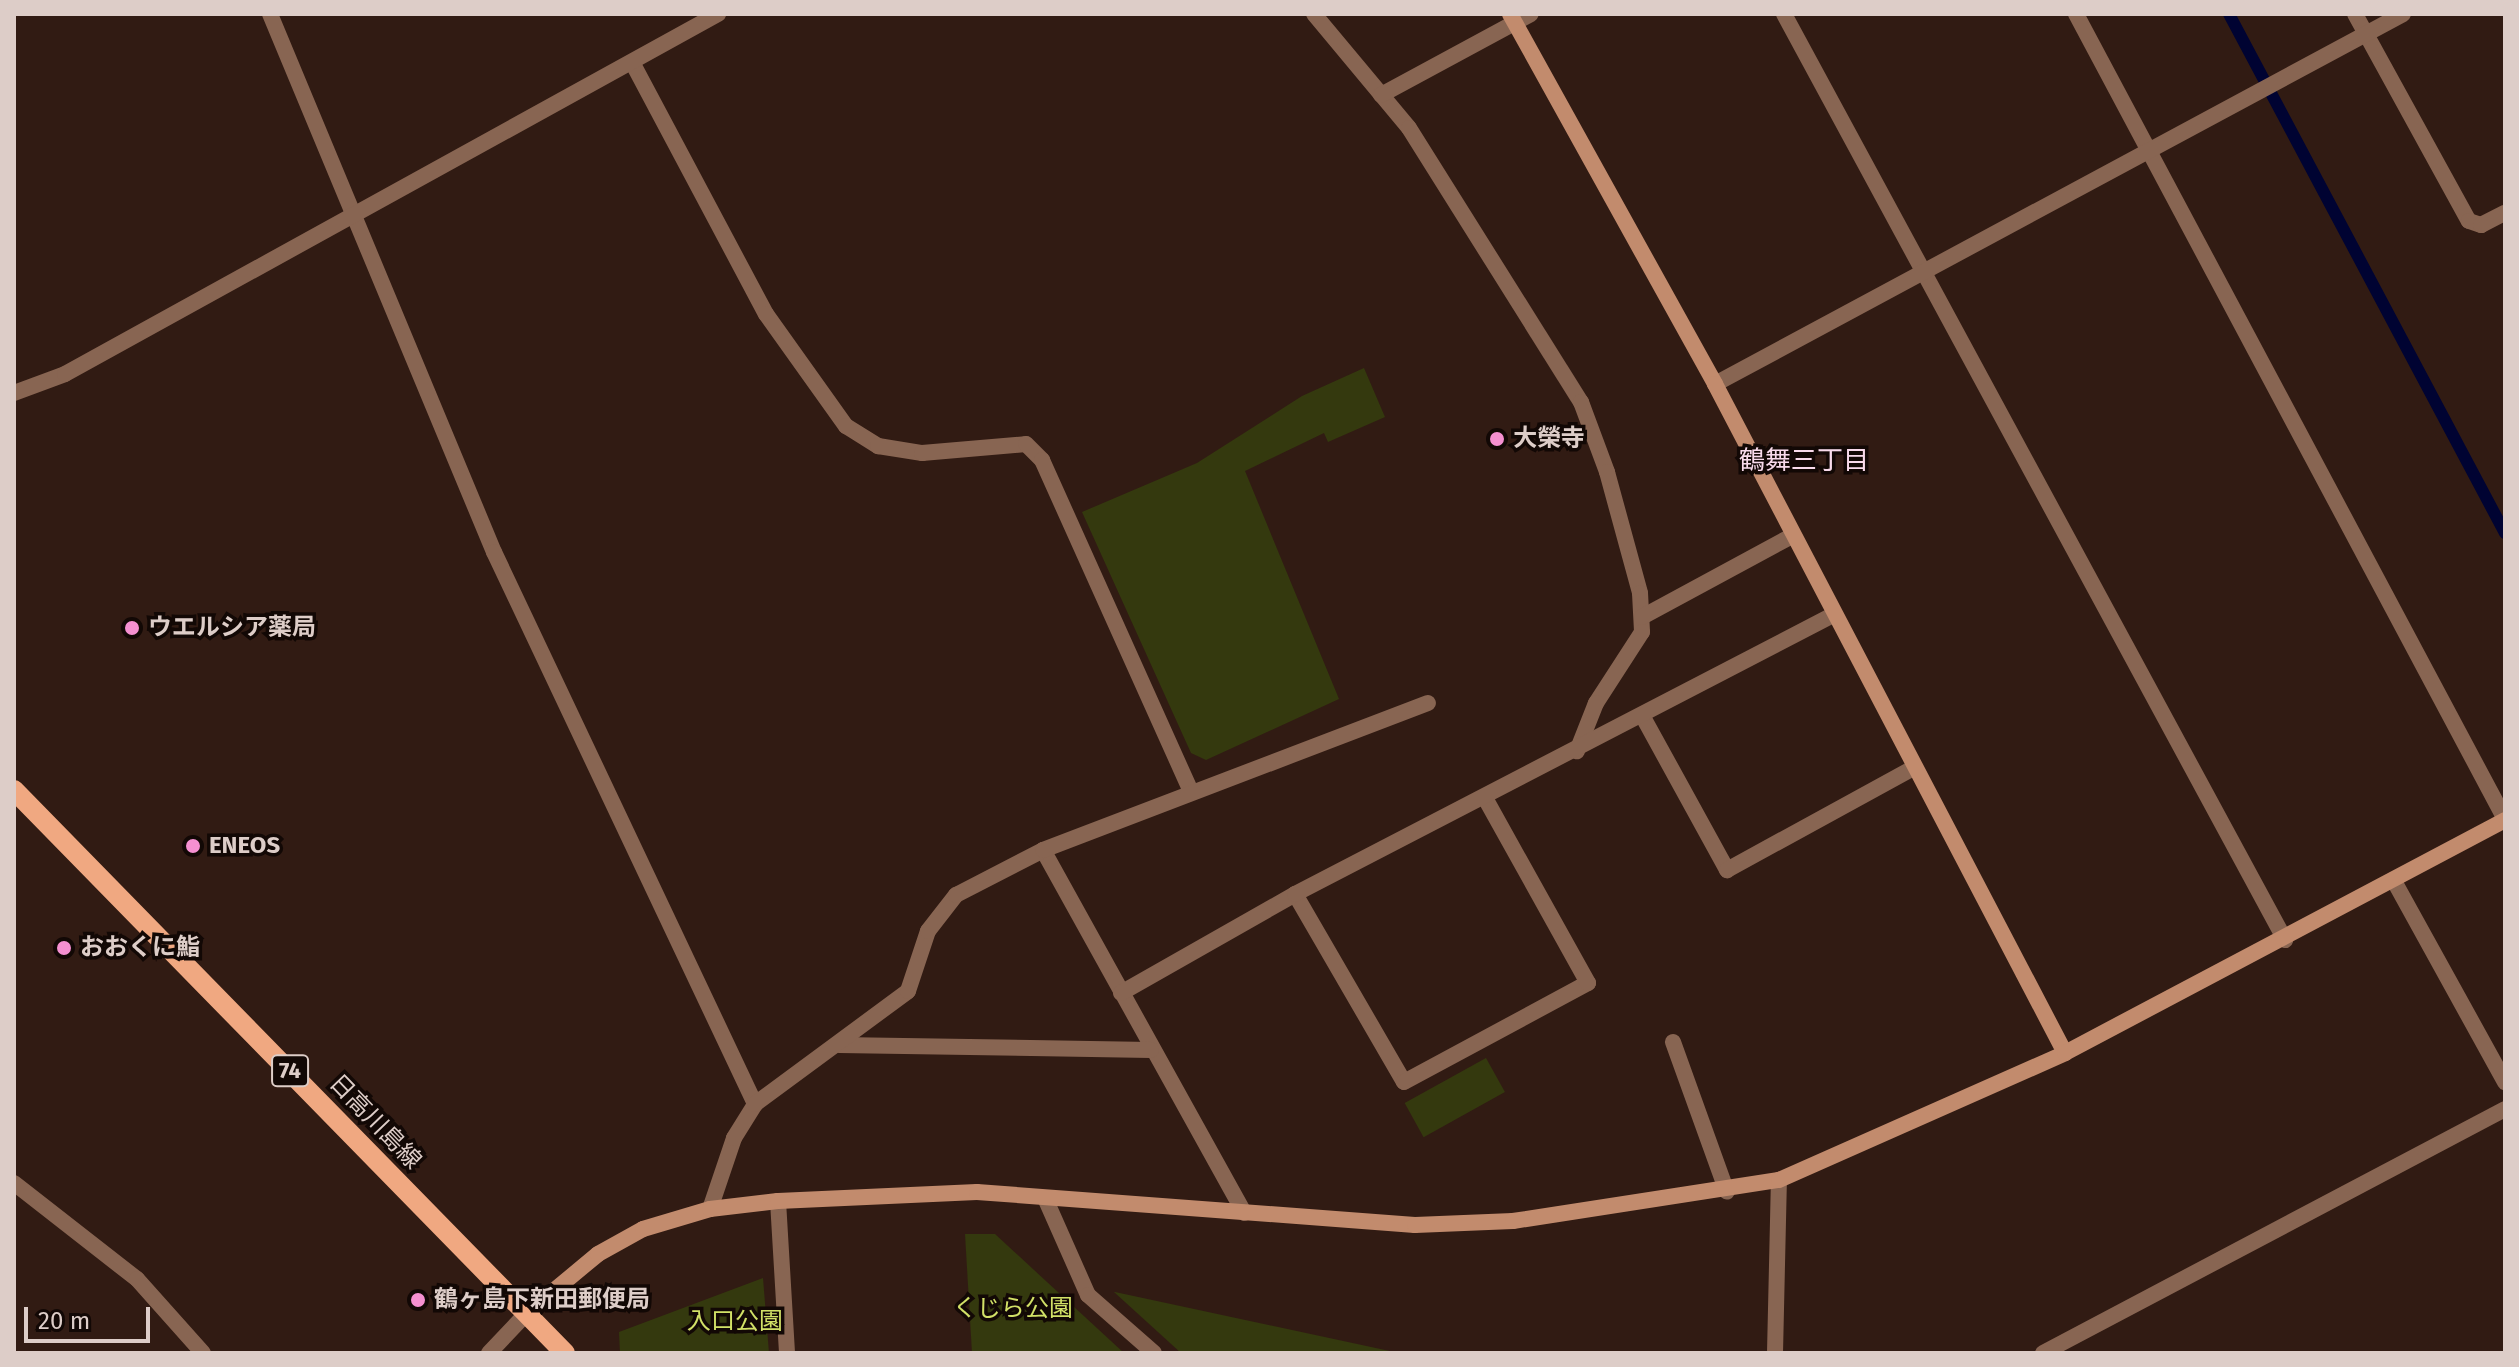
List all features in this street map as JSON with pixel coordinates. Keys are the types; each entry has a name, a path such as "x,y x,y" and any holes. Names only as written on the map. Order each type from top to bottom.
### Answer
{"main road":[{"name":"日高川島線","path":"14,790 565,1353"}],"street":[{"path":"270,14 494,552 755,1104"},
{"path":"1314,14 1381,95 1581,402 1607,472 1642,617 1637,649 1596,703 1577,751"},
{"path":"1381,95 1512,18 1531,14"},
{"path":"1784,14 1929,270 2285,940"},
{"path":"489,1353 527,1313 598,1254 643,1229 710,1209 922,1191 1244,1213 1470,1223 1727,1192 1779,1180 2065,1053 2285,940 2505,820 2076,14"},
{"path":"2355,14 2469,221 2481,225 2505,213"},
{"path":"1715,384 2152,152 2403,14"},
{"path":"14,393 65,374 633,64 710,16"},
{"path":"1512,18 1715,384 1831,616 1915,767 2065,1053"},
{"path":"633,64 766,314 846,426 878,446 922,453 1026,444 1042,460 1191,791"},
{"path":"1642,617 1790,537"},
{"path":"1121,993 1295,894 1643,717 1831,616"},
{"path":"710,1209 734,1138 755,1104 839,1045 908,991 939,909 1043,850 1428,703"},
{"path":"1643,717 1727,870 1915,767"},
{"path":"1295,894 1404,1082 1588,983 1485,798"},
{"path":"1043,850 1151,1050 1244,1213"},
{"path":"2394,881 2505,1082"},
{"path":"1673,1042 1727,1192"},
{"path":"839,1045 1151,1050"},
{"path":"2043,1353 2505,1109"},
{"path":"1775,1353 1779,1180"},
{"path":"14,1183 137,1279 203,1353"},
{"path":"1045,1198 1088,1295 1154,1353"},
{"path":"778,1201 787,1353"}],"green space":[{"path":"1364,368 1385,417 1328,442 1324,433 1245,471 1339,699 1206,760 1191,753 1082,512 1197,463 1302,396"},
{"path":"1486,1058 1505,1092 1424,1137 1405,1103"},
{"name":"くじら公園","path":"965,1234 995,1234 1124,1353 972,1353"},
{"name":"入口公園","path":"763,1278 769,1353 620,1353 619,1332"},
{"path":"1115,1292 1399,1353 1181,1353"}],"waterway":[{"path":"2229,14 2505,533"}],"place":[{"name":"大榮寺","path":"1497,439"},
{"name":"ウエルシア薬局","path":"132,628"},
{"name":"ENEOS","path":"193,846"},
{"name":"おおくに鮨","path":"64,948"},
{"name":"鶴ヶ島下新田郵便局","path":"418,1300"}],"district":[{"name":"鶴舞三丁目","path":"1804,461"}]}
